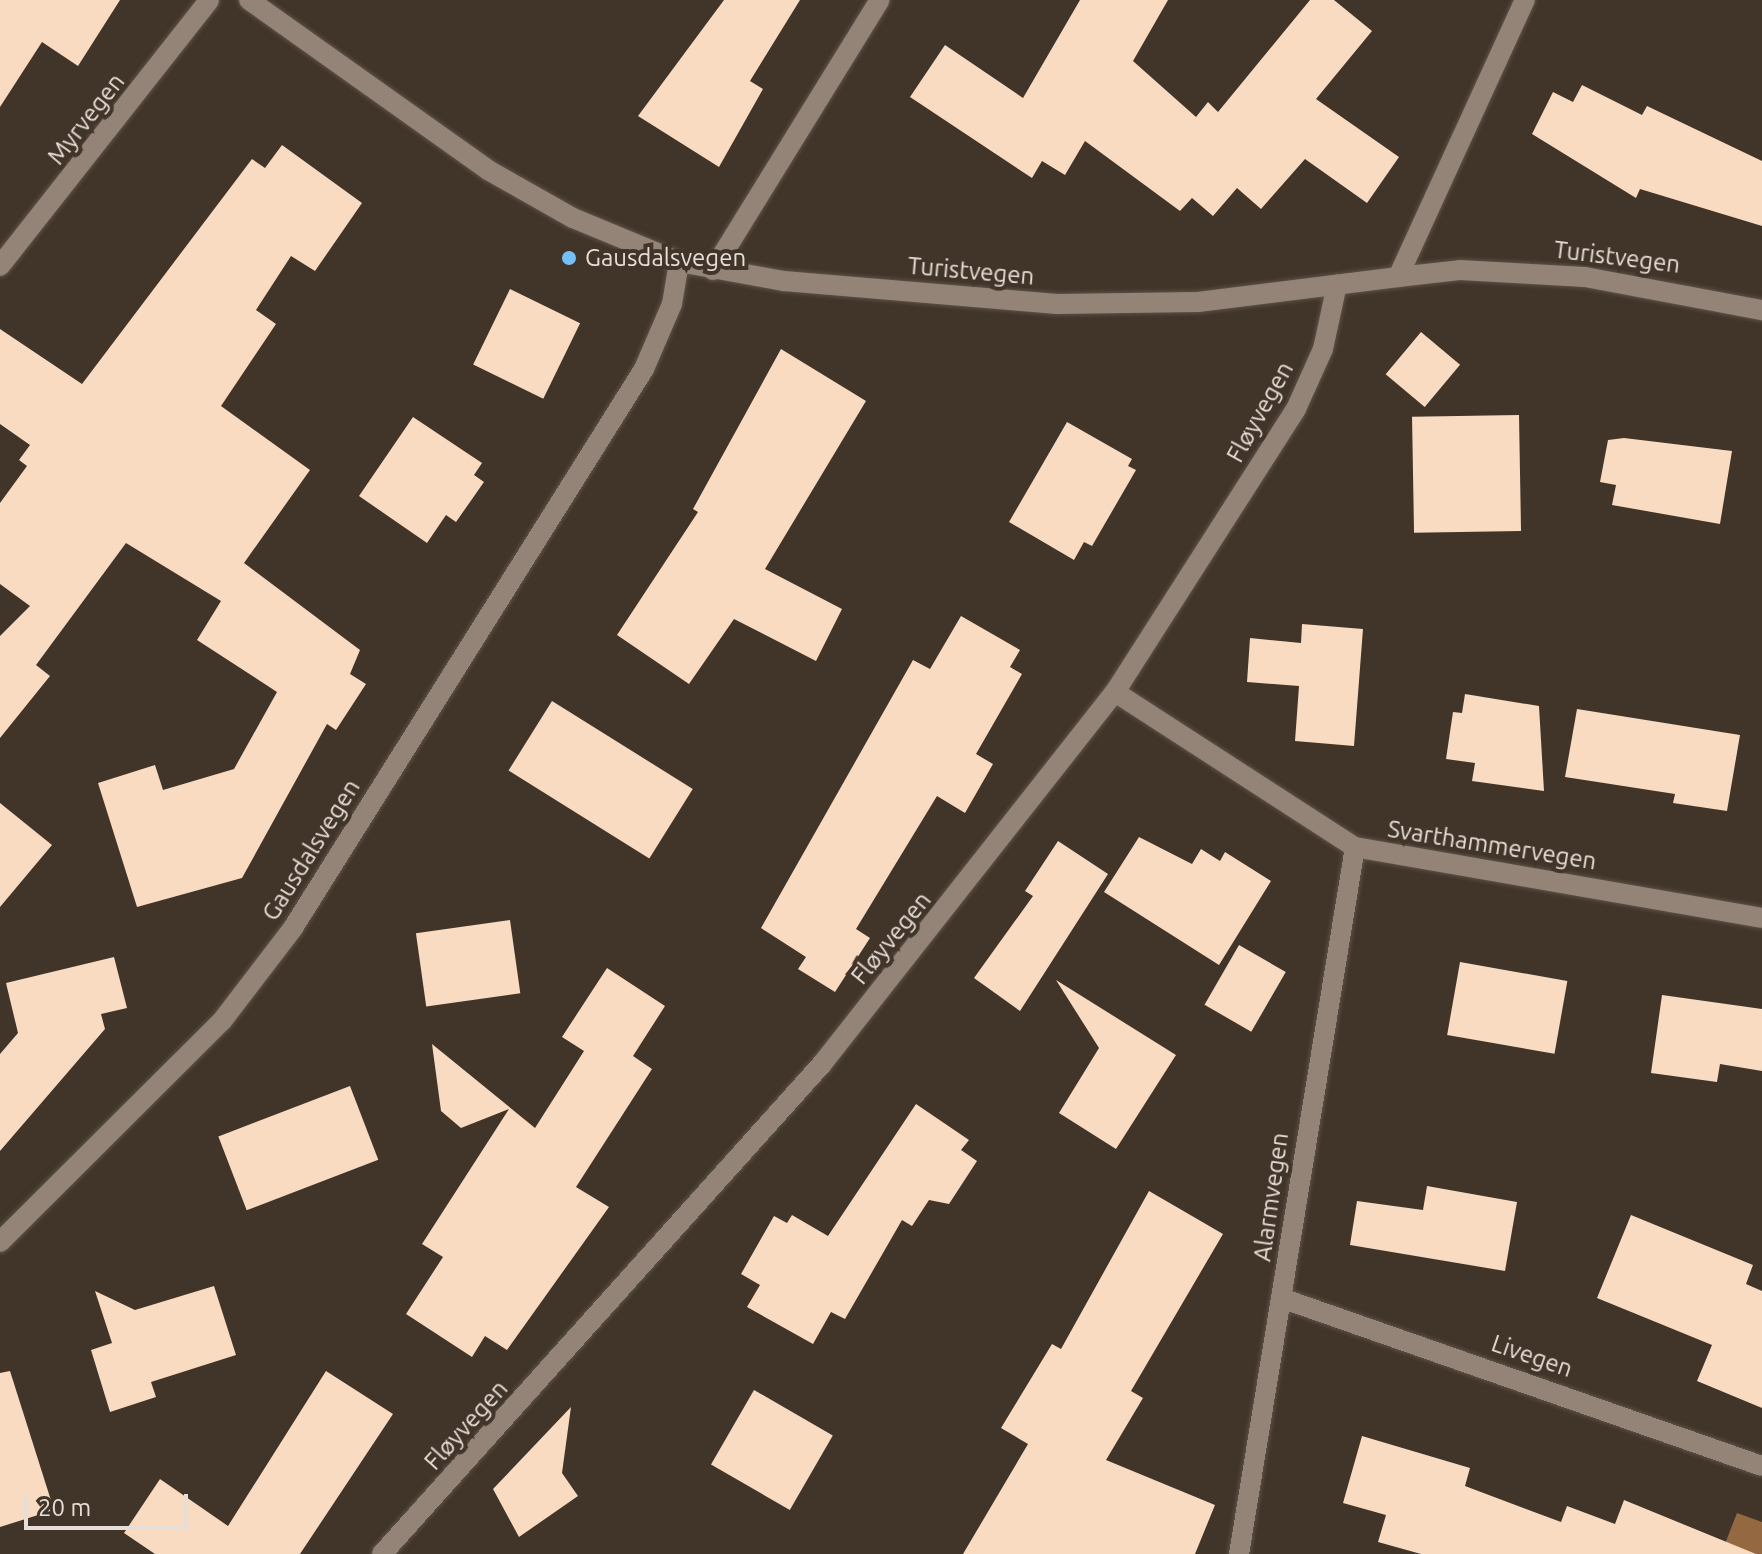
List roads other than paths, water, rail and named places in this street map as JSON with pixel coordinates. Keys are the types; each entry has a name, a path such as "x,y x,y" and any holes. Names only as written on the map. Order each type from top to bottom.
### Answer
{"street":[{"name":"Myrvegen","path":"0,266 209,0"},
{"name":"Turistvegen","path":"249,0 488,170 573,218 679,262 713,270 1057,304 1198,302 1460,270 1585,277 1762,310"},
{"path":"713,270 880,0"},
{"path":"1398,277 1525,0"},
{"name":"Gausdalsvegen","path":"0,1242 222,1021 293,928 644,369 668,317 679,262"},
{"name":"Fløyvegen","path":"382,1554 822,1064 1115,692 1296,409 1323,349 1337,284"},
{"name":"Svarthammervegen","path":"1115,692 1355,847 1762,918"},
{"name":"Alarmvegen","path":"1239,1554 1284,1299 1355,847"},
{"name":"Livegen","path":"1284,1299 1762,1466"}],"place":[{"name":"Gausdalsvegen","path":"569,258"}]}
